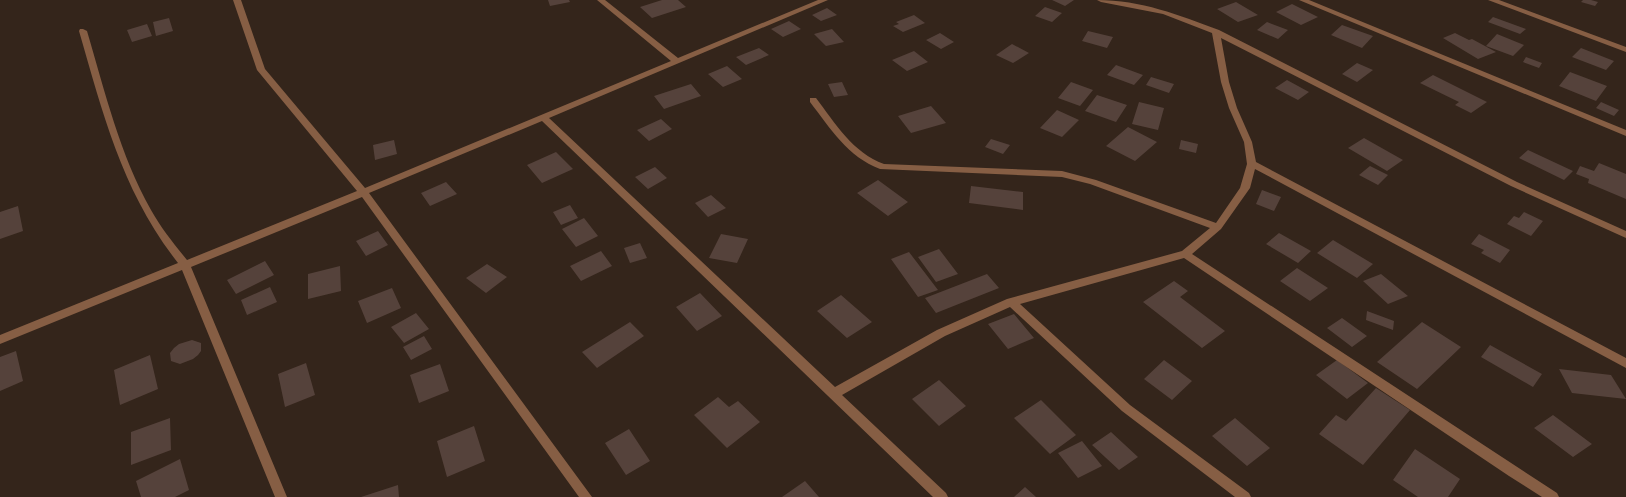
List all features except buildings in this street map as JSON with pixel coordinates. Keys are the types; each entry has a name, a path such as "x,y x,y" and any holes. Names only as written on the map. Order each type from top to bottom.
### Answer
{"street":[{"path":"237,0 262,70 364,193 586,497"},
{"path":"601,0 677,62"},
{"path":"0,340 364,193 824,0"},
{"path":"1101,0 1142,3 1216,32 1514,184 1626,235"},
{"path":"1303,0 1626,133"},
{"path":"1492,0 1626,50"},
{"path":"83,31 124,166 143,206 165,243 185,265 281,497"},
{"path":"833,394 889,360 941,333 1011,302 1185,254 1218,227 1245,188 1252,164 1248,142 1233,108 1225,82 1216,32"},
{"path":"813,100 857,153 870,164 883,167 1062,174 1093,182 1218,227"},
{"path":"544,118 942,497"},
{"path":"1252,164 1626,363"},
{"path":"1185,254 1553,497"},
{"path":"1011,302 1126,408 1245,497"}]}
